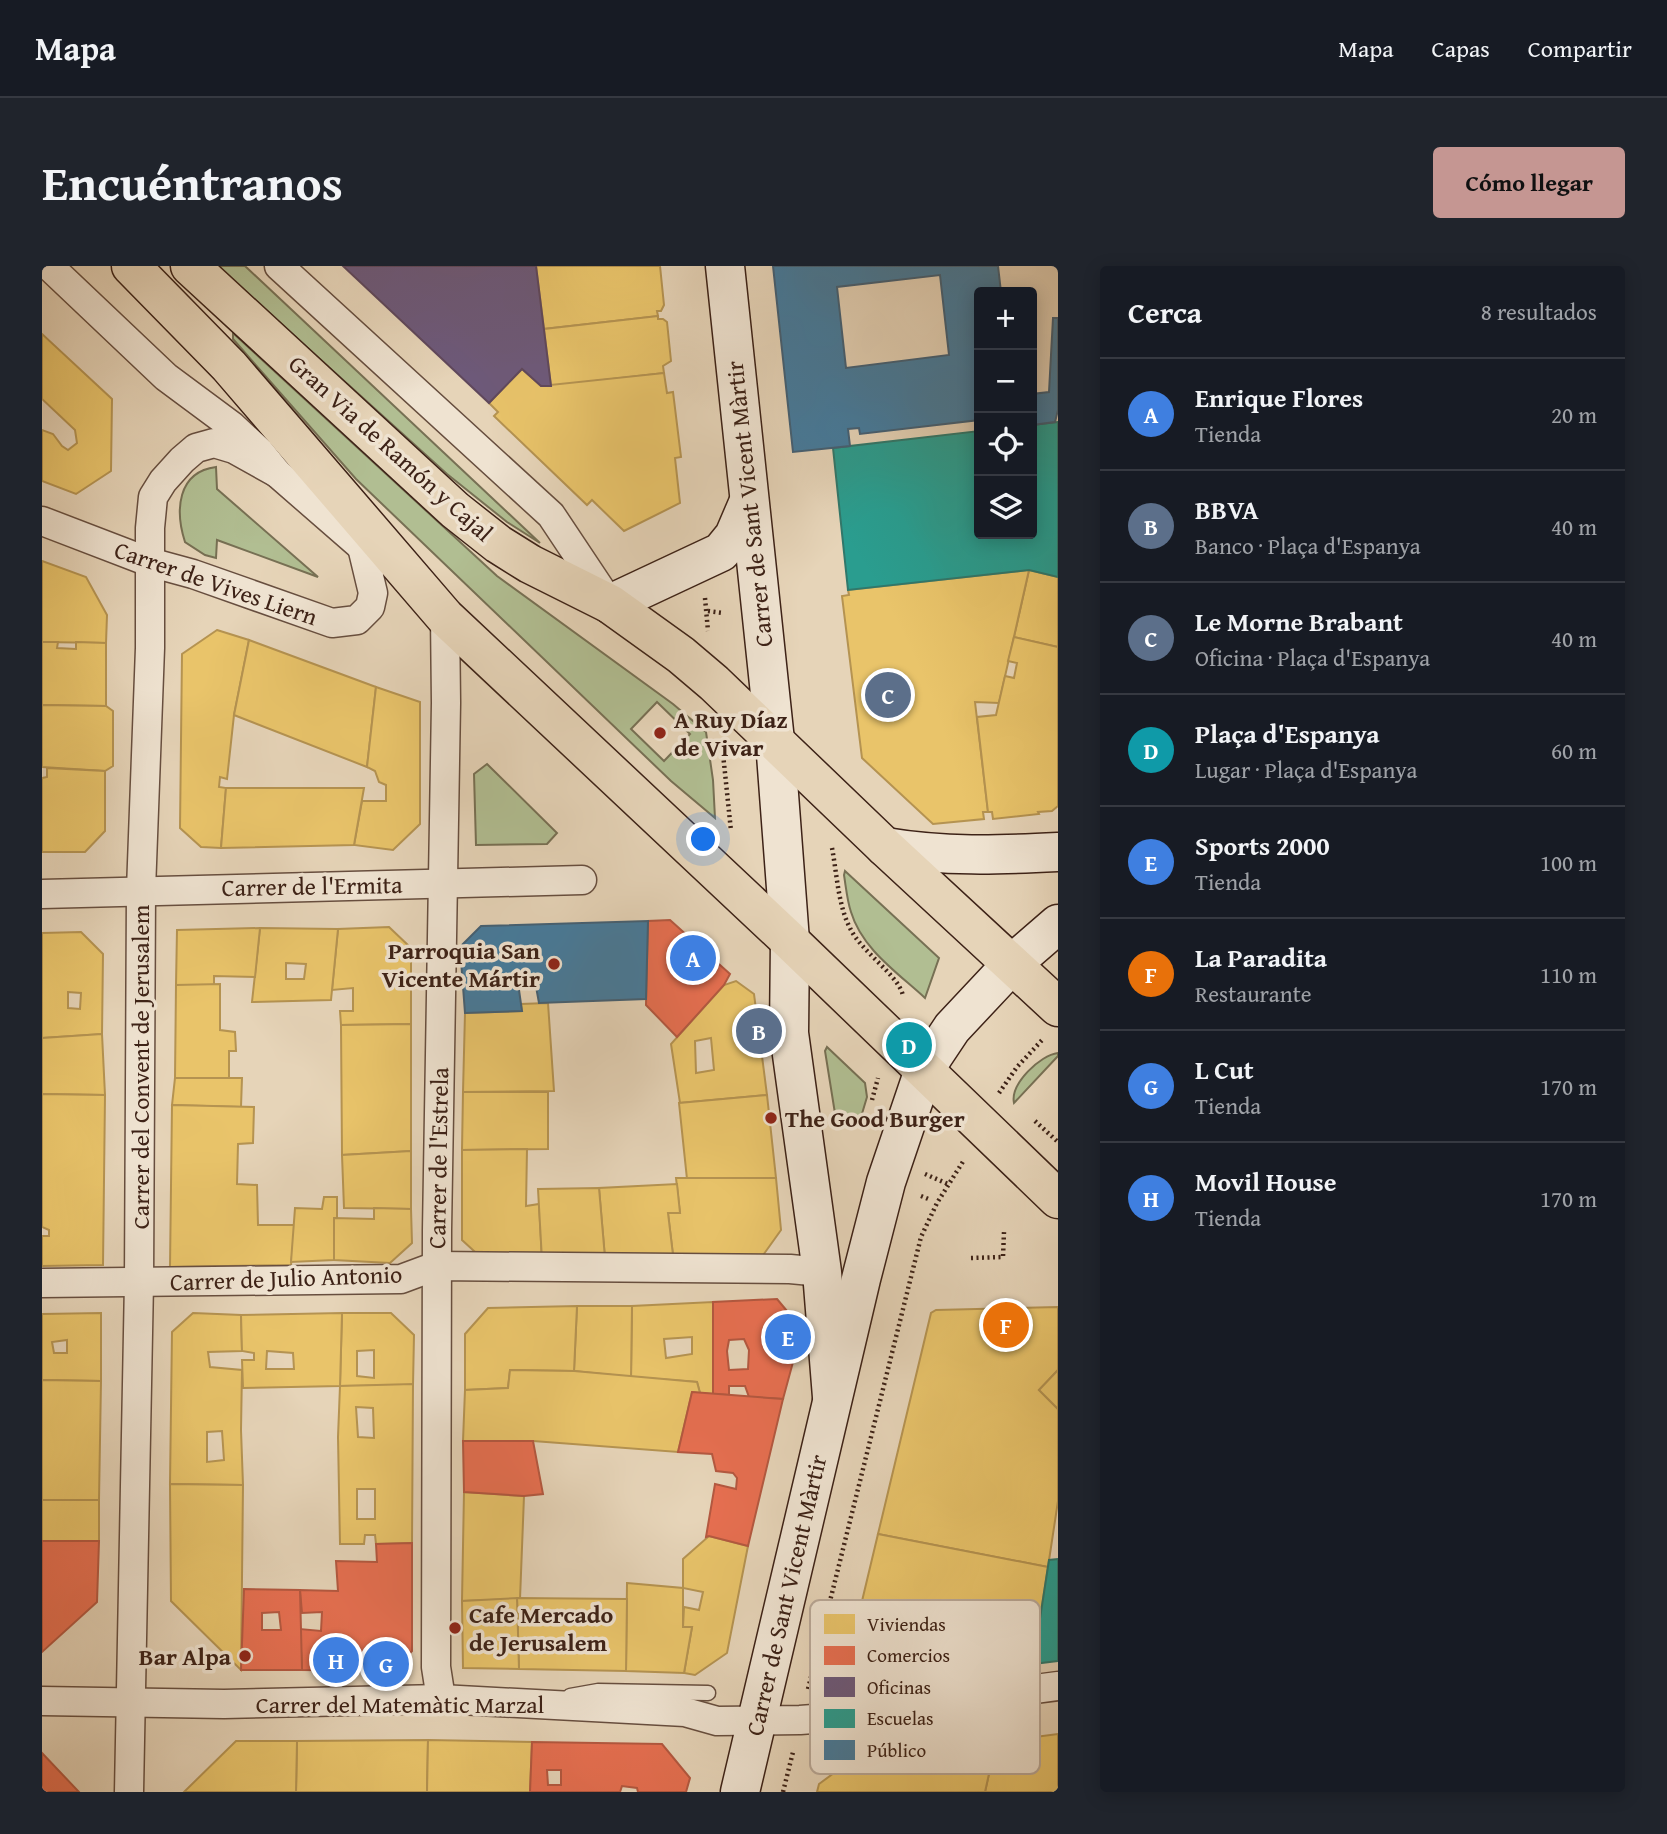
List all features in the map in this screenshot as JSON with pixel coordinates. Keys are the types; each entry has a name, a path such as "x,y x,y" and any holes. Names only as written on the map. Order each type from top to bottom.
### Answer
{"main road":[{"path":"131,266 229,366 445,617 790,941 1058,1199"},
{"name":"Gran Via de Ramón y Cajal","path":"190,266 455,510 498,544 530,564 610,604 681,655 1012,964"},
{"name":"Carrer de Sant Vicent Màrtir","path":"725,266 775,741 790,941 789,1033 822,1272 832,1397"},
{"path":"610,604 721,552 734,536 749,500"},
{"path":"884,847 941,855 1058,852"},
{"name":"Carrer de Sant Vicent Màrtir","path":"740,1792 861,1279 886,1182 924,1070 952,1028 1012,964 1058,924"},
{"path":"1012,964 1050,1023"}],"street":[{"path":"49,266 166,377 232,426 260,452 277,473 362,547 406,574"},
{"name":"Gran Via de Ramón y Cajal","path":"279,266 551,515 610,604"},
{"name":"Carrer del Convent de Jerusalem","path":"129,1792 139,1282 141,890 153,497 182,460 196,448 214,443 234,449 277,473"},
{"name":"Carrer de Vives Liern","path":"42,521 149,562 194,574 332,623 357,620 370,607 373,593 362,547"},
{"name":"Carrer de l'Estrela","path":"441,1699 436,1667 436,1266 446,703 445,617"},
{"name":"Carrer de l'Ermita","path":"42,894 582,880"},
{"name":"Carrer de Julio Antonio","path":"42,1283 401,1279 436,1266 790,1269 822,1272"},
{"name":"Carrer del Matemàtic Marzal","path":"1040,1688 1058,1686"},
{"name":"Carrer del Matemàtic Marzal","path":"42,1700 224,1703 441,1699 685,1712 717,1721 810,1719"}],"lane":[{"path":"530,1703 598,1691 708,1693"}],"path":[{"path":"708,611 723,613"},
{"path":"722,744 731,831"},
{"path":"833,857 849,928 867,954 898,984 903,999"},
{"path":"1000,1092 1050,1023"},
{"path":"1035,1121 1058,1142"},
{"path":"830,1600 920,1237 963,1161"},
{"path":"923,1174 948,1184"},
{"path":"971,1258 1003,1257 1004,1232"},
{"path":"783,1792 810,1680"}],"green space":[{"path":"217,266 245,266 540,543 507,522 447,474"},
{"path":"233,333 497,576 673,704 706,732 715,818 671,781 356,479 233,339","holes":["657,702 690,734 664,761 631,729"]},
{"path":"216,467 217,489 318,577 217,540 216,558 205,555 185,542 180,506 186,485 193,476 203,470"},
{"path":"487,764 557,833 547,844 476,845 474,774"},
{"path":"845,871 939,958 925,998 882,960 863,938 850,907"},
{"path":"827,1047 865,1083 867,1097 858,1127 837,1126 825,1051"},
{"path":"1058,1053 1014,1103 1014,1095 1021,1079 1043,1059"}],"building: Viviendas":[{"path":"536,266 660,266 664,305 661,311 657,311 658,316 544,329"},
{"path":"658,316 658,319 667,322 671,361 663,366 664,373 551,386 544,329"},
{"path":"42,334 112,399 111,471 76,494 42,481 42,430 53,434 68,450 77,443 75,430 42,399"},
{"path":"522,369 541,386 664,373 667,393 673,392 681,457 675,458 680,503 624,531 592,500 587,505 494,416 498,412 489,403"},
{"path":"42,561 86,577 107,615 106,643 42,642"},
{"path":"1029,570 1058,577 1058,647 1014,637"},
{"path":"1029,570 999,703 975,702 988,812 983,812 984,819 933,824 862,758 842,596 849,595 848,590"},
{"path":"217,630 249,640 234,715 227,779 220,777 219,787 226,788 221,848 201,847 180,828 182,654"},
{"path":"1014,637 1058,647 1058,806 1052,811 1038,812 1039,814 993,819 992,812 988,812 977,717 996,715 1005,676 1014,678 1017,663 1008,661"},
{"path":"249,640 376,687 367,767 234,715"},
{"path":"42,642 58,642 57,648 76,649 76,642 106,643 106,706 42,705"},
{"path":"376,687 420,702 420,824 393,850 354,845 362,801 386,801 386,785 379,782 375,771 367,767"},
{"path":"42,705 106,706 113,711 113,766 105,771 42,767"},
{"path":"47,768 105,771 105,831 85,852 42,852 42,778 47,777"},
{"path":"226,788 364,788 354,845 221,848"},
{"path":"389,927 411,948 411,1024 341,1025 340,1011 353,1011 353,988 332,990 338,929"},
{"path":"260,928 338,929 331,1000 252,1002","holes":["286,963 306,964 304,979 286,979"]},
{"path":"260,928 255,977 214,976 214,985 176,985 177,930"},
{"path":"81,932 103,954 102,1034 42,1038 42,933","holes":["68,992 81,993 80,1009 68,1008"]},
{"path":"736,981 754,994 767,1095 680,1103 671,1044 724,985","holes":["711,1038 714,1070 696,1073 695,1041"]},
{"path":"220,984 220,1030 235,1032 236,1051 229,1051 229,1079 175,1078 176,985"},
{"path":"548,1003 554,1091 463,1092 465,1013 522,1011 521,1004"},
{"path":"411,1024 411,1151 342,1155 341,1025"},
{"path":"102,1034 105,1095 42,1094 42,1038"},
{"path":"175,1078 242,1078 241,1107 172,1105"},
{"path":"463,1092 548,1092 548,1149 462,1150"},
{"path":"42,1094 105,1095 103,1265 42,1266 42,1236 49,1236 49,1230 42,1227"},
{"path":"767,1095 776,1178 687,1179 679,1103"},
{"path":"172,1105 254,1107 253,1143 238,1144 237,1184 257,1185 258,1225 295,1225 291,1265 170,1267"},
{"path":"527,1149 526,1206 539,1204 542,1260 486,1262 462,1240 462,1150"},
{"path":"411,1151 411,1209 344,1208 342,1155"},
{"path":"676,1178 776,1178 781,1230 761,1258 673,1255 668,1213 680,1213"},
{"path":"677,1184 680,1213 668,1213 673,1255 605,1258 599,1188"},
{"path":"599,1188 605,1258 542,1260 538,1189"},
{"path":"324,1197 337,1197 334,1260 291,1262 295,1208 322,1209"},
{"path":"374,1208 411,1209 412,1243 390,1263 334,1260 334,1218 374,1219"},
{"path":"713,1302 713,1394 700,1393 697,1382 631,1377 632,1306","holes":["692,1337 692,1354 666,1358 664,1339"]},
{"path":"577,1306 632,1306 631,1377 574,1371"},
{"path":"577,1306 574,1371 510,1370 508,1388 465,1390 465,1334 488,1308"},
{"path":"1058,1307 1058,1370 1039,1390 1058,1409 1058,1501 1048,1567 878,1534 931,1313 936,1310"},
{"path":"101,1313 101,1381 42,1380 42,1314","holes":["67,1340 67,1353 54,1353 52,1342"]},
{"path":"193,1313 241,1315 242,1351 208,1352 210,1367 242,1370 243,1485 170,1484 172,1332","holes":["222,1431 224,1460 207,1462 207,1432"]},
{"path":"342,1313 391,1313 414,1335 413,1385 340,1386","holes":["374,1350 374,1378 357,1376 357,1351"]},
{"path":"342,1313 340,1386 243,1388 242,1360 254,1360 254,1353 242,1351 241,1315","holes":["267,1351 293,1353 294,1369 266,1369"]},
{"path":"510,1370 574,1371 697,1382 700,1393 692,1392 678,1452 533,1441 463,1441 465,1390 508,1388"},
{"path":"1058,1370 1058,1409 1039,1390"},
{"path":"42,1380 101,1381 99,1500 42,1500"},
{"path":"413,1384 412,1543 376,1544 375,1535 365,1535 364,1544 340,1544 340,1386","holes":["356,1407 373,1408 374,1438 358,1437","357,1489 375,1489 375,1519 357,1519"]},
{"path":"170,1484 243,1485 241,1670 171,1601"},
{"path":"464,1492 524,1496 520,1599 462,1601"},
{"path":"42,1500 99,1500 99,1541 42,1541"},
{"path":"878,1534 1048,1567 1040,1619 1040,1600 862,1600"},
{"path":"709,1536 748,1546 727,1653 695,1675 684,1673 692,1627 683,1627 684,1607 699,1610 703,1592 683,1588 683,1559"},
{"path":"627,1583 683,1588 683,1627 692,1627 684,1673 626,1671"},
{"path":"517,1598 627,1599 626,1671 519,1669"},
{"path":"517,1598 519,1669 463,1668 462,1601"},
{"path":"1058,1734 1058,1792 985,1792 989,1774 1040,1774 1040,1736"},
{"path":"428,1740 427,1792 296,1792 297,1741"},
{"path":"428,1740 532,1742 530,1792 427,1792"},
{"path":"236,1741 297,1741 296,1792 184,1792"},
{"path":"833,1774 989,1774 985,1792 817,1792 819,1784"}],"building: Comercios":[{"path":"670,920 730,974 724,985 677,1037 646,1005 648,921"},
{"path":"777,1299 802,1329 783,1399 749,1397 745,1386 729,1386 729,1395 713,1394 713,1302","holes":["744,1339 749,1350 748,1369 729,1370 729,1340"]},
{"path":"692,1392 783,1399 748,1546 706,1537 715,1484 736,1489 737,1478 733,1473 716,1471 712,1454 678,1452"},
{"path":"463,1441 533,1441 543,1494 524,1496 464,1492"},
{"path":"42,1541 99,1541 97,1602 42,1652"},
{"path":"412,1543 412,1651 392,1671 302,1670 300,1629 321,1631 322,1612 302,1613 300,1590 338,1591 336,1561 377,1562 376,1544"},
{"path":"244,1589 300,1590 302,1670 241,1670","holes":["279,1612 281,1630 262,1630 262,1613"]},
{"path":"532,1742 662,1744 690,1778 686,1792 638,1792 637,1788 622,1786 620,1792 530,1792","holes":["547,1770 561,1770 561,1785 548,1785"]},
{"path":"42,1753 79,1792 42,1792"}],"building: Oficinas":[{"path":"343,266 536,266 551,386 541,386 522,369 489,403"}],"building: Escuelas":[{"path":"1058,422 1058,577 1029,570 848,590 833,448 974,432 974,539 1037,539 1037,424"},
{"path":"1058,1559 1058,1661 1040,1663 1040,1618 1049,1560"}],"building: Público":[{"path":"773,266 998,266 1000,287 974,287 974,421 860,434 859,428 848,429 850,446 793,452","holes":["940,275 949,355 846,368 837,287"]},
{"path":"1053,318 1058,318 1058,410 1055,422 1037,424 1037,393 1049,392"},
{"name":"Parroquia San Vicente Mártir","path":"648,921 646,999 539,1003 535,981 518,983 522,1011 465,1013 460,947 481,926"}],"place":[{"name":"Le Morne Brabant","path":"888,695"},
{"name":"A Ruy Díaz de Vivar","path":"660,733"},
{"name":"Enrique Flores","path":"693,958"},
{"name":"Parroquia San Vicente Mártir","path":"554,964"},
{"name":"BBVA","path":"759,1031"},
{"name":"Plaça d'Espanya","path":"909,1045"},
{"name":"The Good Burger","path":"771,1118"},
{"name":"La Paradita","path":"1006,1325"},
{"name":"Sports 2000","path":"788,1337"},
{"name":"Cafe Mercado de Jerusalem","path":"455,1628"},
{"name":"Bar Alpa","path":"245,1656"},
{"name":"Movil House","path":"336,1660"},
{"name":"L Cut","path":"386,1664"}]}
